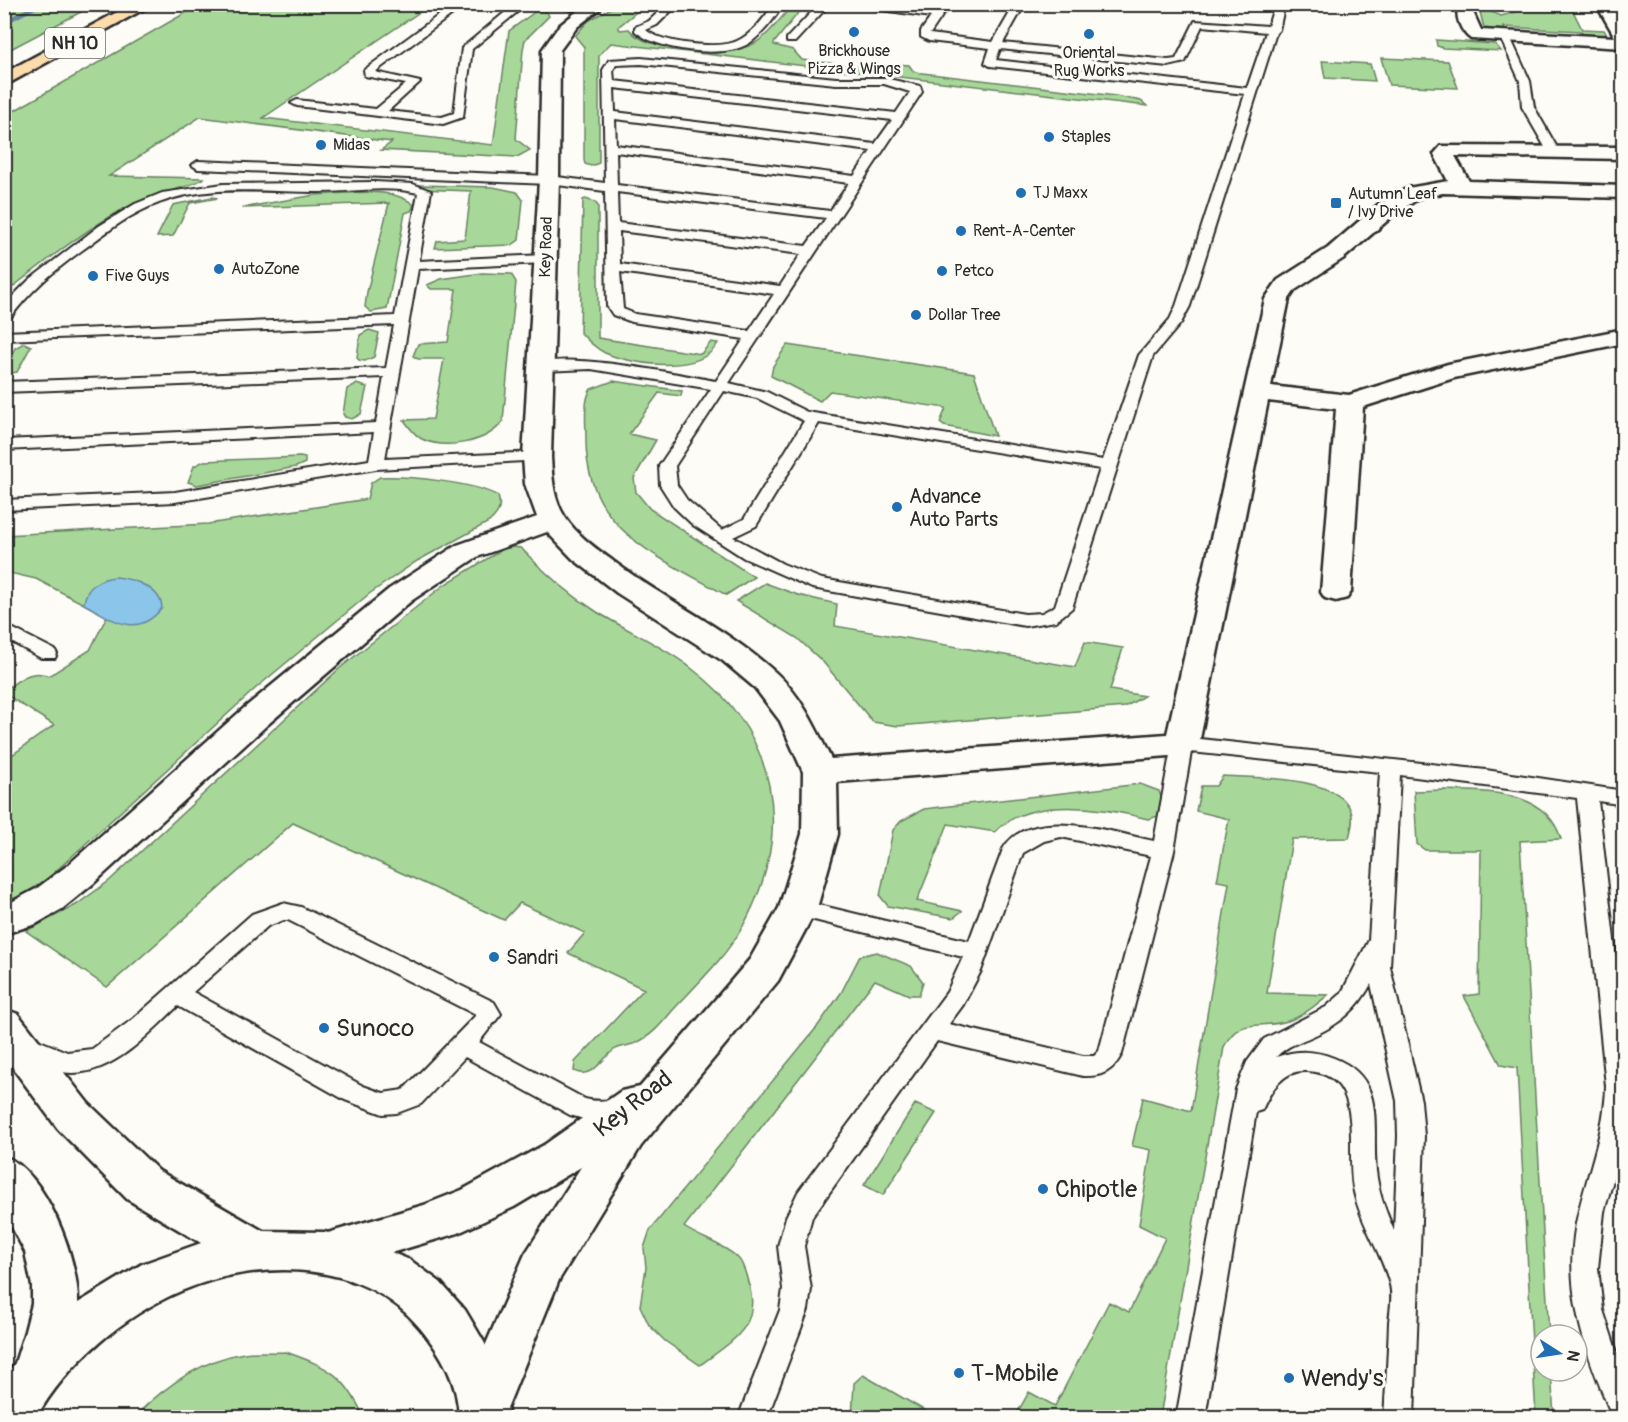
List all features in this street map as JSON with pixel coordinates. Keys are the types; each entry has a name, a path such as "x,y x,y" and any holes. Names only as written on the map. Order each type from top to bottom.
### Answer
{"highway":[{"name":"NH 10","path":"4,81 145,4"}],"street":[{"path":"1473,4 1467,7 1465,12 1471,31 1505,37 1623,43"},
{"path":"1604,4 1623,37"},
{"name":"Key Road","path":"549,515 539,484 537,458 549,180 551,50 558,36 594,7"},
{"path":"1462,188 1444,154 1448,150 1623,153"},
{"path":"820,772 1182,744 1255,392 1277,299 1286,285 1336,253 1387,209 1414,192 1443,187 1623,192"},
{"path":"1255,392 1350,402 1448,372 1623,336"},
{"path":"1336,592 1350,402"},
{"path":"4,920 23,914 49,899 81,874 255,717 400,595 467,551 549,515 583,553 628,587 734,654 766,681 795,718 820,772 820,834 798,908 764,970 679,1068"},
{"path":"12,1034 74,1116 143,1185 182,1211 254,1250"},
{"name":"Key Road","path":"330,1251 424,1226 478,1204 584,1143 679,1068"},
{"name":"Key Road","path":"484,1411 541,1269 626,1133 679,1068"},
{"path":"4,1175 30,1210 52,1263 55,1304 35,1375 9,1418"},
{"path":"35,1375 100,1314 176,1271 254,1250 330,1251 388,1271 436,1307 469,1359 484,1411"}],"lane":[{"path":"378,113 415,82 368,72 461,4"},
{"path":"297,103 443,121 454,119 459,115 467,48 522,4"},
{"path":"544,4 594,7"},
{"path":"673,4 653,23 639,29 643,35 674,44 728,47 746,39 778,4"},
{"path":"653,23 651,30 666,35 723,42 735,36 767,4"},
{"path":"791,40 825,4"},
{"path":"845,4 938,15"},
{"path":"945,4 926,31 925,35 929,38 1176,64 1180,62 1199,23 1274,30"},
{"path":"1020,4 988,61 993,64 1253,92"},
{"path":"754,336 624,315 614,306 609,115 610,66 613,62 628,60 836,81 876,81 913,85 916,92 668,466 665,477 668,489 678,503 759,561 786,574 818,584 1025,620 1045,620 1054,616 1063,608 1146,355 1176,321 1183,306 1274,30 1280,4"},
{"path":"1505,37 1525,81 1528,107 1553,151"},
{"path":"610,84 899,117"},
{"path":"609,115 879,148"},
{"path":"610,148 858,180"},
{"path":"198,165 549,180 835,215"},
{"path":"4,317 19,296 39,278 102,229 145,204 184,191 389,187 425,191 376,464"},
{"path":"612,226 811,251"},
{"path":"412,265 545,259"},
{"path":"613,267 784,291"},
{"path":"4,336 402,320"},
{"path":"542,368 603,366 721,386 762,395 793,412 814,418 1110,466"},
{"path":"4,387 392,372"},
{"path":"723,536 750,522 814,418"},
{"path":"4,445 381,427"},
{"path":"4,505 175,497 376,464 537,458"},
{"path":"4,630 48,654"},
{"path":"933,1030 1083,1066 1096,1067 1105,1063 1110,1054 1164,851 1182,744 1486,777 1623,798"},
{"path":"1390,766 1379,968 1398,1043 1409,1101 1411,1136 1399,1418"},
{"path":"1587,792 1618,1109 1585,1248 1586,1278 1598,1347 1623,1410"},
{"path":"752,1418 794,1310 797,1289 791,1246 799,1217 807,1200 955,998 976,951 1014,849 1029,837 1044,831 1062,830 1164,851"},
{"path":"798,908 976,951"},
{"path":"12,1034 71,1063 106,1054 260,920 283,911 293,913 486,1009 489,1014 463,1045 412,1097 399,1104 384,1105 354,1093 176,994"},
{"path":"1190,1418 1248,1089 1258,1060 1273,1043 1335,1013 1354,994 1380,934"},
{"path":"1604,954 1623,997"},
{"path":"463,1045 579,1108 610,1112 639,1100"},
{"path":"1241,1131 1262,1085 1277,1068 1292,1061 1322,1064 1348,1078 1357,1092 1362,1109 1363,1175 1369,1206 1405,1289"}],"green space":[{"path":"5,4 94,4 94,5 5,52"},
{"path":"201,4 430,5 263,118 493,145 509,31 536,11 547,12 549,16 525,40 523,49 516,139 530,150 517,157 381,150 392,142 200,117 109,176 204,178 135,203 118,212 68,245 5,293 5,116"},
{"path":"616,5 645,5 618,27 620,30 629,29 638,37 652,43 688,50 708,51 742,48 753,44 770,31 793,5 811,5 798,13 774,43 774,45 793,50 802,60 891,70 896,64 909,65 914,72 1116,96 1141,101 1147,106 611,43 599,55 599,163 591,166 585,164 584,160 584,47 575,36 588,21"},
{"path":"1542,5 1570,5 1582,29 1604,30 1607,35 1584,37 1581,31 1504,27 1506,33 1484,28 1480,12 1487,10 1501,16"},
{"path":"1436,40 1495,44 1501,51 1443,48 1437,46"},
{"path":"1381,58 1448,61 1458,88 1389,85"},
{"path":"1322,61 1370,64 1375,81 1325,78"},
{"path":"421,185 493,187 517,192 523,200 519,240 512,245 435,248 437,241 465,239 471,191 419,189"},
{"path":"353,192 380,193 393,195 414,205 411,211 405,213 387,309 371,312 365,307 389,203 242,208 315,195"},
{"path":"212,197 218,198 190,203 173,236 157,237 173,205"},
{"path":"583,200 595,202 598,206 598,338 701,354 711,342 718,343 709,353 697,360 682,363 649,364 605,353 591,344 580,332"},
{"path":"482,273 511,274 516,282 503,421 487,435 464,443 430,442 420,438 404,420 433,419 444,359 418,359 413,356 418,344 448,342 456,289 431,289 427,285 441,279"},
{"path":"369,330 379,333 374,357 365,361 359,360 357,358 360,335"},
{"path":"24,343 31,346 17,372 6,374 5,370 15,348"},
{"path":"787,345 974,373 995,436 944,426 940,423 946,408 830,391 820,401 771,376 773,366"},
{"path":"613,381 682,391 681,396 659,393 629,434 656,440 634,478 636,492 650,509 754,577 726,595 675,567 630,536 612,518 598,496 589,470 586,406 591,389"},
{"path":"356,384 367,387 361,414 352,419 343,414 347,389"},
{"path":"305,458 305,463 296,467 197,485 188,482 194,466 204,461"},
{"path":"380,477 423,479 473,487 498,496 499,507 489,522 417,561 369,594 256,688 46,880 30,892 5,903 5,760 54,725 5,694 5,690 31,674 49,676 90,650 107,616 36,579 5,572 5,535 208,524 367,499 371,483"},
{"path":"521,548 548,574 587,605 680,660 720,694 743,723 759,754 769,786 772,820 769,855 759,890 743,926 720,959 652,1033 636,1043 614,1050 592,1071 581,1073 574,1071 575,1062 644,989 568,953 585,933 520,903 504,920 293,823 107,987 26,931 76,905 109,881 340,668 444,585 503,549"},
{"path":"765,583 798,595 837,604 835,626 1075,667 1085,642 1123,648 1110,690 1144,696 1125,707 898,726 873,722 823,662 797,638 736,601"},
{"path":"1223,776 1274,778 1313,785 1343,799 1351,811 1349,838 1292,839 1267,993 1328,995 1294,1019 1243,1027 1230,1037 1224,1047 1160,1417 1015,1417 1029,1392 1055,1406 1109,1302 1129,1312 1165,1238 1139,1225 1151,1150 1132,1146 1143,1098 1191,1111 1229,883 1217,881 1229,819 1196,811 1201,786 1216,786"},
{"path":"1140,784 1159,791 1163,802 1162,815 1148,819 1111,811 1068,808 1027,813 1010,820 995,832 948,824 917,901 962,911 953,918 888,906 880,896 893,830 901,821 924,809"},
{"path":"1414,791 1478,791 1513,796 1529,802 1542,811 1553,823 1561,839 1520,841 1548,1323 1531,1323 1517,1068 1501,1065 1464,996 1479,994 1481,850 1425,850 1417,844"},
{"path":"877,952 911,966 923,982 919,995 909,995 875,980 684,1227 725,1248 739,1259 743,1265 752,1297 748,1322 723,1349 700,1365 665,1341 649,1325 640,1306 646,1268 644,1248 650,1230 817,1027 841,993 860,956"},
{"path":"915,1104 936,1113 883,1195 864,1185"},
{"path":"286,1352 334,1374 350,1391 364,1417 134,1417 170,1385 212,1362 244,1353"},
{"path":"863,1375 936,1417 852,1417 854,1383"},
{"path":"1534,1383 1552,1383 1554,1417 1536,1417"}],"water":[{"path":"116,577 138,582 152,590 157,595 162,608 152,618 133,625 114,620 84,604 87,593 94,584"}],"waterway":[{"path":"4,23 42,4"}],"place":[{"name":"Brickhouse Pizza & Wings","path":"854,32"},
{"name":"Oriental Rug Works","path":"1089,34"},
{"name":"Staples","path":"1049,137"},
{"name":"Midas","path":"321,145"},
{"name":"TJ Maxx","path":"1021,193"},
{"name":"Autumn Leaf / Ivy Drive","path":"1336,203"},
{"name":"Rent-A-Center","path":"961,231"},
{"name":"AutoZone","path":"219,269"},
{"name":"Petco","path":"942,271"},
{"name":"Five Guys","path":"93,276"},
{"name":"Dollar Tree","path":"916,315"},
{"name":"Advance Auto Parts","path":"897,507"},
{"name":"Sandri","path":"494,957"},
{"name":"Sunoco","path":"324,1028"},
{"name":"Chipotle","path":"1043,1189"},
{"name":"T-Mobile","path":"959,1373"},
{"name":"Wendy's","path":"1289,1378"}]}
